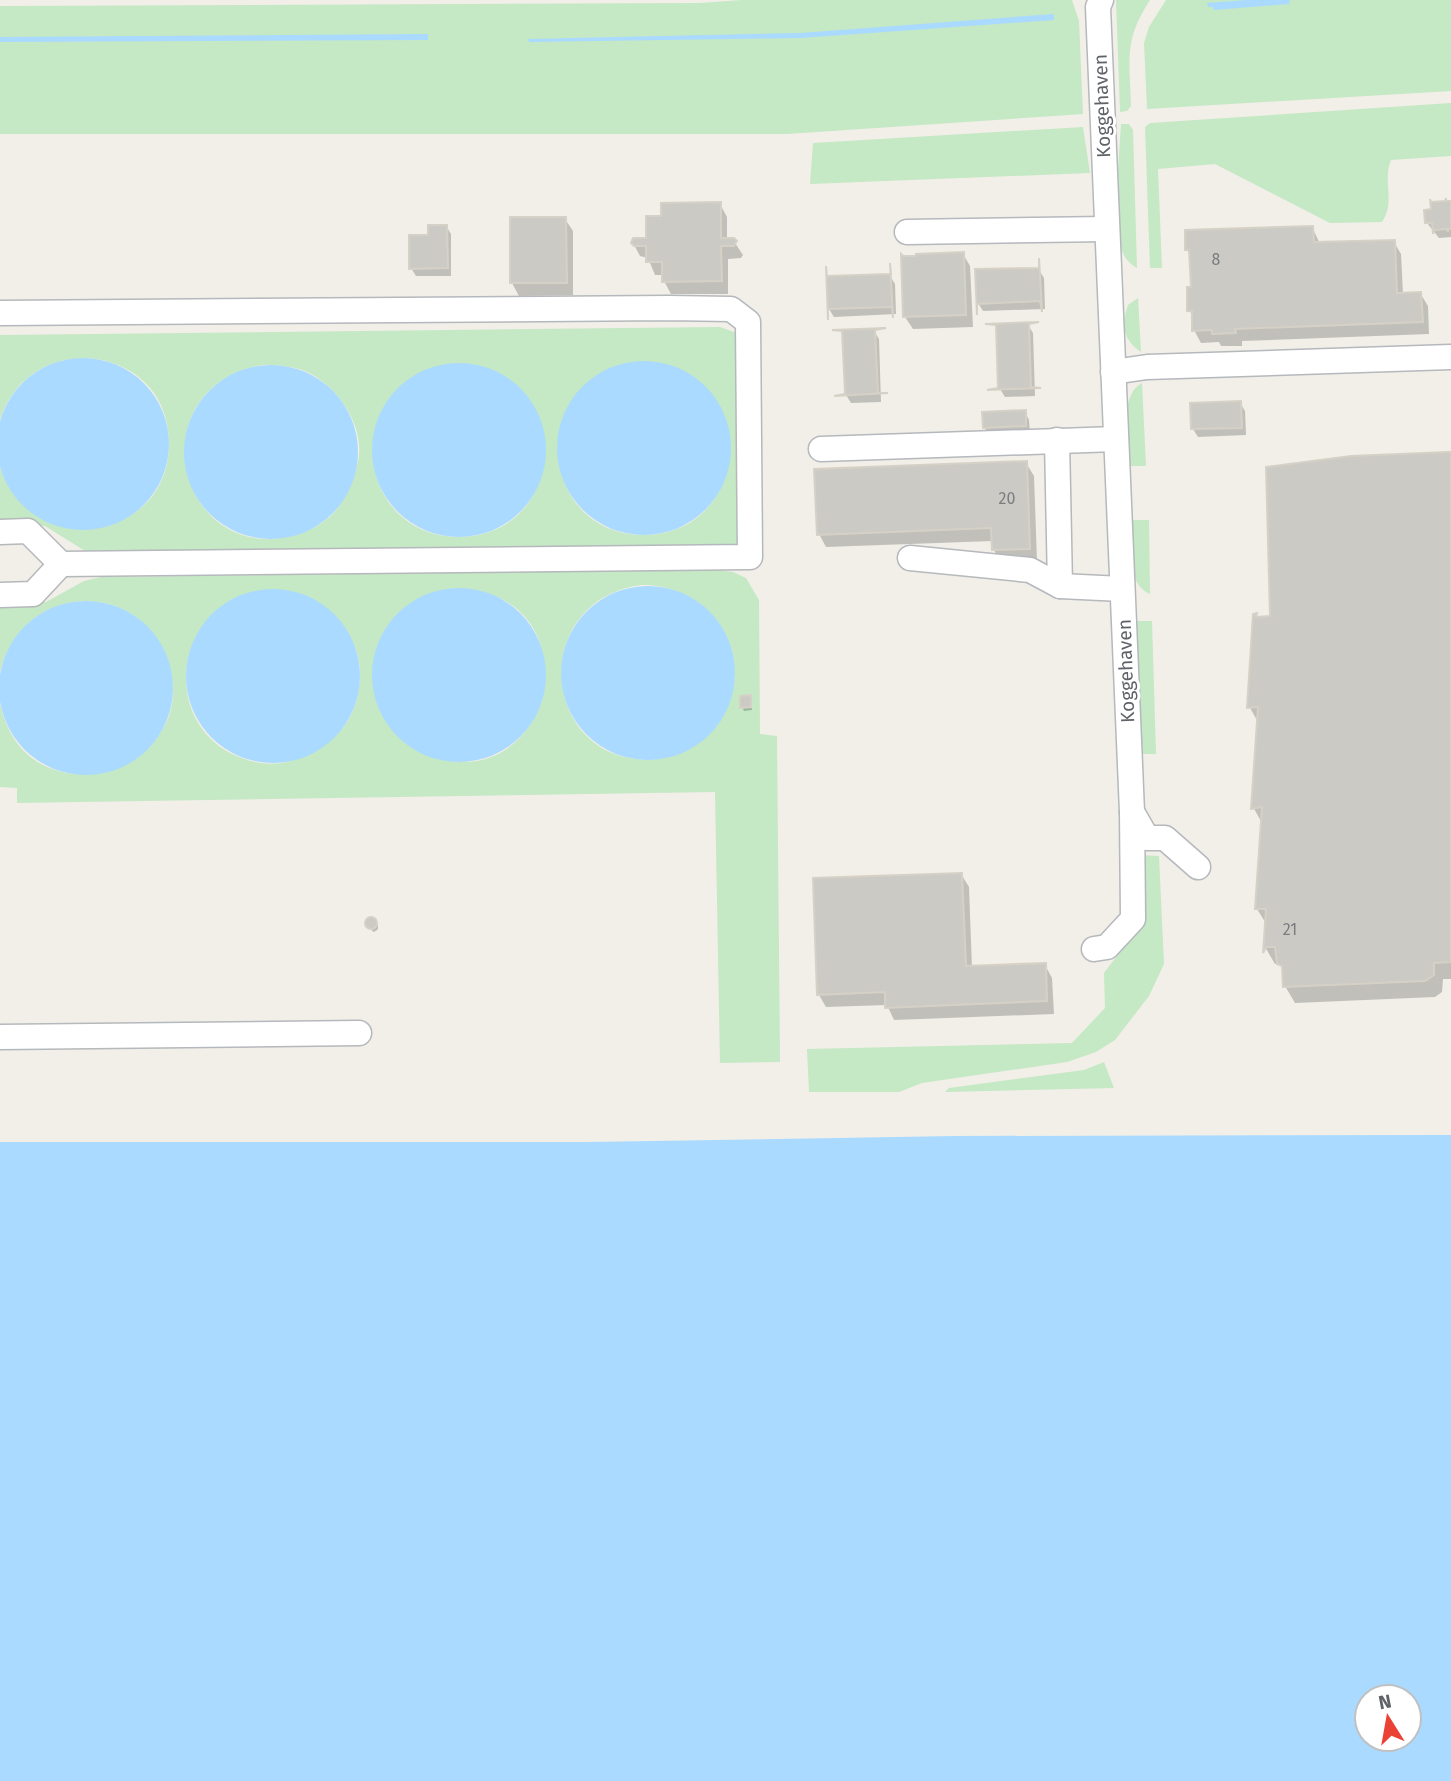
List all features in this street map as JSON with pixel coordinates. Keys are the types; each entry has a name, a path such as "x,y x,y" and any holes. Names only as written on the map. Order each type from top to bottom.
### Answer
{"street":[{"name":"Koggehaven","path":"1094,949 1107,947 1133,919 1132,812 1098,2"},
{"path":"907,232 1107,229"},
{"path":"0,313 669,307 731,309 748,322 750,558 61,564 28,531 0,532"},
{"path":"1113,372 1147,367 1451,357"},
{"path":"821,449 1116,439"},
{"path":"1057,440 1060,586"},
{"path":"910,558 1030,570 1060,586 1122,589"},
{"path":"0,595 33,594 61,564"},
{"path":"1132,812 1147,838 1166,838 1198,867"},
{"path":"0,1037 359,1033"}],"green space":[{"path":"742,0 1072,0 1079,21 1083,114 787,134 0,134 0,6 700,3"},
{"path":"1116,0 1150,0 1141,14 1132,39 1129,63 1131,106 1127,111 1120,112"},
{"path":"1166,0 1451,0 1451,91 1147,109 1144,43 1149,27"},
{"path":"1451,103 1451,156 1391,160 1388,207 1382,222 1330,223 1215,164 1158,169 1162,268 1150,268 1145,127 1150,123"},
{"path":"1121,124 1129,124 1133,130 1137,268 1126,258 1120,243 1118,171"},
{"path":"1083,127 1090,173 810,184 813,143"},
{"path":"1138,298 1141,352 1130,342 1124,325 1128,305"},
{"path":"720,327 742,335 749,540 729,550 98,559 45,526 0,526 0,467 17,498 40,518 68,527 98,528 125,518 148,501 164,475 169,441 162,408 146,383 122,367 95,359 66,360 38,370 16,390 0,420 0,335","holes":["645,362 683,371 709,392 724,419 729,451 723,482 707,509 680,528 643,535 607,528 581,509 564,482 558,451 563,420 579,392 606,372","456,364 495,373 523,393 539,421 544,452 539,483 523,510 497,529 461,537 424,530 397,512 380,486 373,456 377,425 392,397 418,375","263,365 295,368 317,377 338,396 353,421 359,448 353,477 334,513 309,530 296,535 255,538 222,525 199,501 187,470 186,437 198,405 223,380"]},
{"path":"1142,383 1146,466 1130,466 1127,408 1135,389"},
{"path":"1130,520 1149,520 1150,594 1142,589 1133,572"},
{"path":"716,570 733,572 746,578 759,600 760,734 777,736 780,1062 720,1063 715,792 17,803 17,788 0,787 0,703 17,742 44,765 77,774 111,769 141,753 164,728 173,694 165,654 144,624 121,608 93,601 75,602 57,606 41,614 15,638 0,673 0,603 46,602 84,581 101,577","holes":["641,585 671,589 696,601 716,619 729,641 735,667 732,692 721,718 695,744 680,753 657,759 618,755 590,739 571,713 562,682 564,650 578,620 603,598","447,589 496,597 528,620 543,654 543,691 529,726 503,751 466,762 418,751 395,616 416,600","278,590 304,596 330,615 353,643 360,665 360,678 359,691 351,715 338,733 306,755 277,763 261,763 226,751 202,729 189,701 186,671 194,641 212,615 240,597"]},
{"path":"1135,621 1152,621 1156,754 1138,754"},
{"path":"1139,855 1159,856 1164,964 1149,996 1115,1040 1096,1052 1067,1062 922,1083 899,1092 809,1092 807,1049 1072,1043 1105,1008 1104,973 1143,922"},
{"path":"1104,1062 1114,1088 945,1092 949,1088 1084,1070"}],"water":[{"path":"1290,0 1289,4 1214,10 1213,7 1208,7 1207,3"},
{"path":"1054,14 1054,20 801,38 529,42 528,39 800,33"},
{"path":"428,34 428,40 0,42 0,37"},
{"path":"83,358 116,364 144,383 163,411 169,444 163,477 144,505 116,524 83,530 50,524 22,505 3,477 -3,444 3,411 22,383 50,364"},
{"path":"644,361 677,368 705,387 724,415 731,448 724,481 705,509 677,528 644,535 611,528 583,509 564,481 557,448 564,415 583,387 611,368"},
{"path":"459,363 492,370 520,389 539,417 546,450 539,483 520,511 492,530 459,537 426,530 398,511 379,483 372,450 379,417 398,389 426,370"},
{"path":"271,365 304,371 333,390 352,419 358,452 352,485 333,514 304,533 271,539 238,533 209,514 190,485 184,452 190,419 209,390 238,371"},
{"path":"648,586 681,592 710,611 729,640 735,673 729,706 710,735 681,754 648,760 615,754 586,735 567,706 561,673 567,640 586,611 615,592"},
{"path":"459,588 492,595 520,614 539,642 546,675 539,708 520,736 492,755 459,762 426,755 398,736 379,708 372,675 379,642 398,614 426,595"},
{"path":"273,589 306,596 334,615 353,643 360,676 353,709 334,737 306,756 273,763 240,756 212,737 193,709 186,676 193,643 212,615 240,596"},
{"path":"86,601 119,608 147,627 166,655 173,688 166,721 147,749 119,768 86,775 53,768 25,749 6,721 -1,688 6,655 25,627 53,608"},
{"path":"1451,1135 1451,1781 0,1781 0,1142 589,1142 955,1136"}],"building":[{"path":"1446,198 1446,201 1451,201 1451,229 1448,229 1448,232 1447,229 1434,230 1433,234 1432,223 1425,223 1424,210 1431,209 1430,199 1431,202 1445,201"},
{"path":"721,202 721,238 734,238 737,241 734,246 721,246 722,281 662,282 662,262 646,262 646,246 634,246 631,243 633,238 646,238 646,216 661,216 661,203"},
{"path":"510,217 566,217 567,283 510,283"},
{"path":"428,225 447,225 448,268 409,269 409,235 428,235"},
{"path":"1313,226 1314,242 1395,240 1397,293 1421,292 1423,322 1235,329 1236,333 1212,334 1212,330 1192,331 1192,311 1187,311 1187,287 1191,287 1185,230"},
{"path":"964,252 966,315 903,317 901,254 916,256"},
{"path":"1039,258 1042,312 1040,301 977,304 977,315 975,269 1039,268"},
{"path":"826,266 827,276 891,274 893,318 892,307 828,309 828,320"},
{"path":"1039,322 1029,324 1031,387 1041,388 987,390 998,388 996,325 985,324"},
{"path":"886,328 875,330 878,393 888,393 834,396 845,394 842,331 832,330"},
{"path":"1241,401 1242,428 1191,429 1190,403"},
{"path":"1026,410 1026,426 983,428 982,412"},
{"path":"1451,452 1451,962 1434,963 1434,975 1425,981 1283,987 1282,966 1277,964 1275,947 1266,947 1263,953 1266,909 1255,909 1262,807 1251,809 1258,707 1247,708 1253,614 1257,613 1256,617 1270,616 1266,467 1351,456"},
{"path":"1027,461 1030,549 992,550 991,528 817,535 814,469"},
{"path":"751,695 751,707 740,708 740,696"},
{"path":"962,873 966,966 1046,963 1047,1001 885,1008 885,992 817,995 813,878"},
{"path":"371,917 377,923 371,929 365,923"}]}
